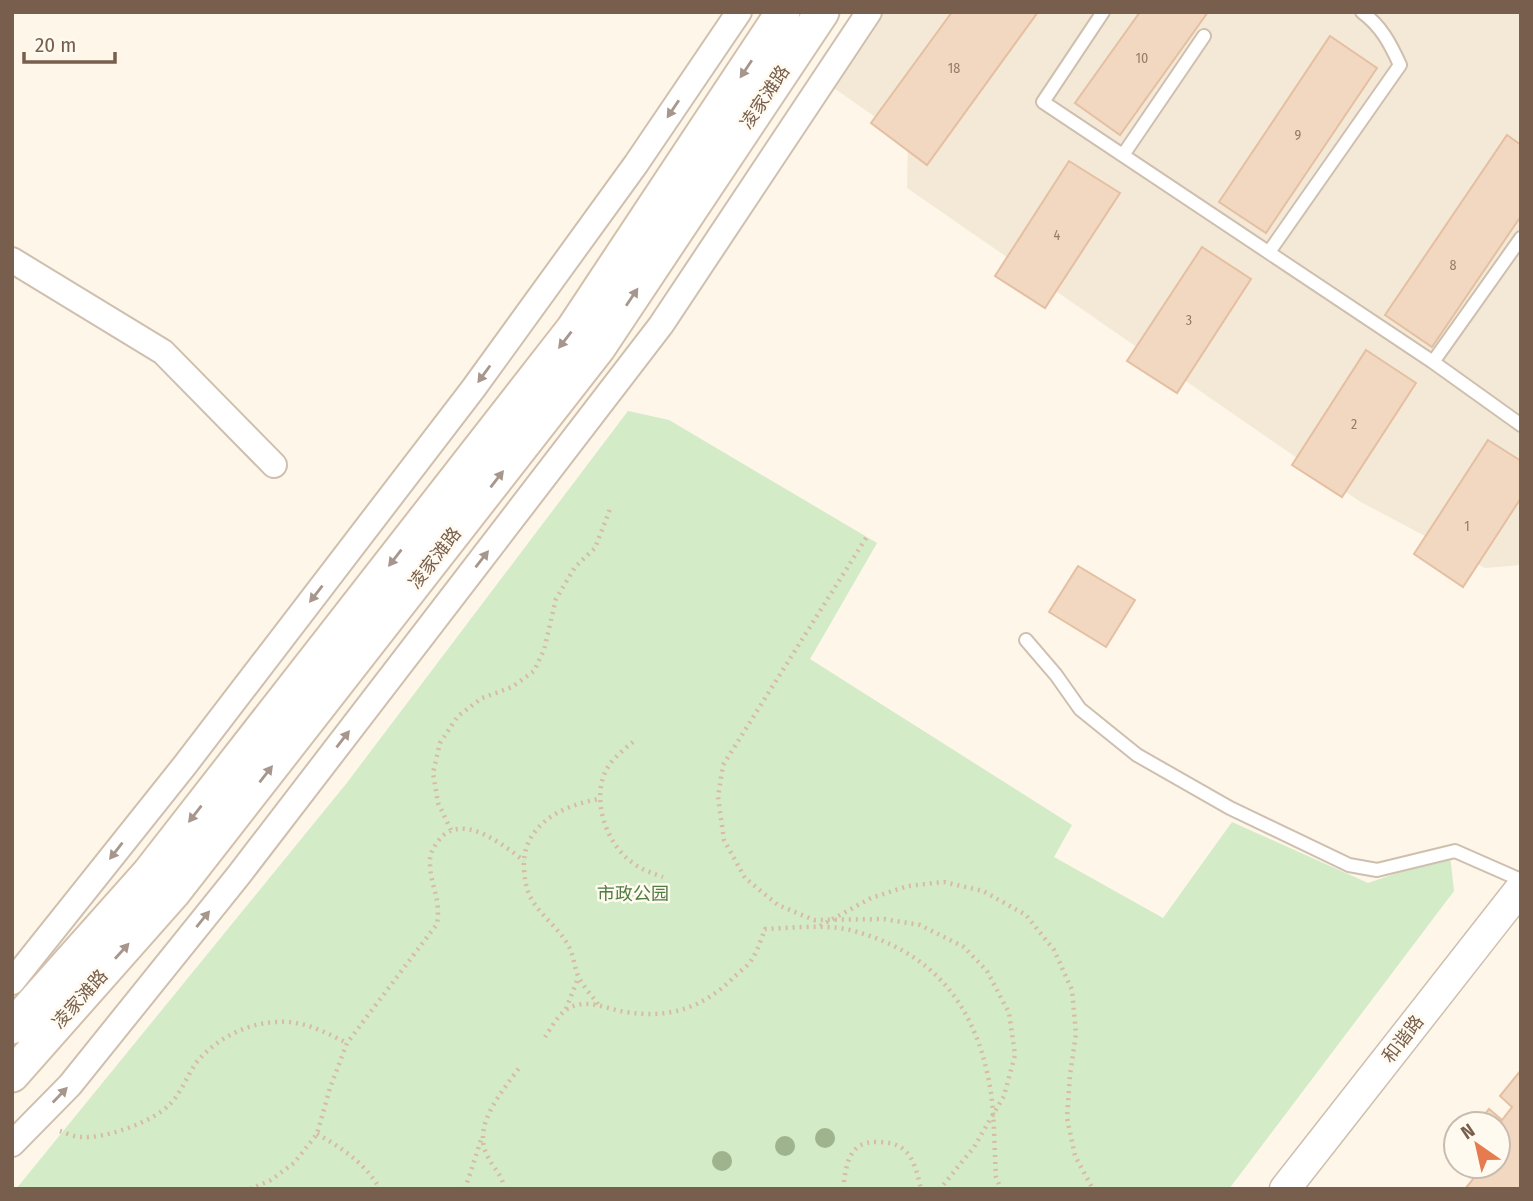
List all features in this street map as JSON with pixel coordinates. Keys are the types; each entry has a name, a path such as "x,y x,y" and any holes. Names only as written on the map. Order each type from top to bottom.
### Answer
{"main road":[{"name":"凌家滩路","path":"12,1027 149,873 573,329 783,12"},
{"name":"凌家滩路","path":"12,1075 173,893 599,347 822,12"}],"street":[{"path":"12,982 185,765 473,390 636,164 739,12"},
{"path":"12,1144 70,1085 238,876 661,325 869,12"},
{"path":"12,260 163,352 274,465"},
{"name":"和谐路","path":"1285,1189 1521,888"}],"lane":[{"path":"1102,12 1043,102 1433,362 1521,425"},
{"path":"1269,252 1400,65 1386,36 1374,21 1362,12"},
{"path":"1123,155 1204,36"},
{"path":"1433,362 1521,238"},
{"path":"1026,640 1080,709 1137,755 1230,808 1349,865 1377,870 1455,851 1521,880"}],"path":[{"path":"451,830 438,803 433,773 440,743 458,716 482,698 512,687 534,671 544,650 556,599 575,566 595,548 610,509"},
{"path":"866,538 723,765 718,797 724,840 745,878 778,905 814,920 884,919 920,925 964,947 988,971 1009,1013 1015,1055 1004,1096 974,1147 940,1189"},
{"path":"633,743 618,754 604,773 599,799 603,819 611,838 630,862 663,877"},
{"path":"598,1004 578,977 570,947 532,900 526,885 524,861 526,848 536,830 555,813 575,803 599,799"},
{"path":"250,1189 271,1180 294,1163 317,1134 347,1043 437,924 439,908 430,867 430,853 441,837 451,830 469,830 488,835 524,861"},
{"path":"817,928 871,898 908,886 944,882 983,891 1026,915 1054,950 1072,990 1076,1034 1067,1118 1075,1156 1093,1189"},
{"path":"566,1009 598,1004 645,1015 670,1014 693,1008 721,990 752,960 765,929 848,930 888,943 934,971 958,999 976,1032 989,1083 996,1177 1001,1189"},
{"path":"545,1037 566,1009 578,977"},
{"path":"59,1131 80,1137 115,1132 144,1121 170,1104 207,1051 234,1033 261,1023 297,1023 347,1043"},
{"path":"465,1189 495,1102 520,1068"},
{"path":"317,1134 349,1152 374,1178 380,1189"},
{"path":"481,1137 486,1155 503,1181 504,1189"},
{"path":"843,1189 848,1157 858,1146 871,1142 889,1142 904,1149 914,1165 921,1189"}],"shaded area":[{"path":"879,12 1521,12 1521,565 1485,568 1359,501 907,188 908,140 831,86"}],"green space":[{"name":"市政公园","path":"628,411 669,420 877,543 810,659 1072,825 1054,857 1163,918 1232,822 1368,883 1450,855 1454,891 1229,1189 16,1189 346,784"}],"building":[{"path":"952,12 1038,12 927,165 871,123"},
{"path":"1140,12 1208,12 1120,135 1075,103"},
{"path":"1330,36 1377,68 1266,233 1219,202"},
{"path":"1507,135 1521,145 1521,216 1432,347 1385,315"},
{"path":"1069,161 1120,193 1045,308 995,276"},
{"path":"1202,247 1251,279 1177,393 1127,361"},
{"path":"1366,350 1416,383 1342,497 1292,465"},
{"path":"1488,440 1521,461 1521,498 1463,587 1414,554"},
{"path":"1078,566 1135,600 1106,647 1049,612"},
{"path":"1521,1070 1521,1189 1465,1189 1472,1180 1512,1180 1512,1110 1510,1110 1512,1107 1500,1096"}]}
